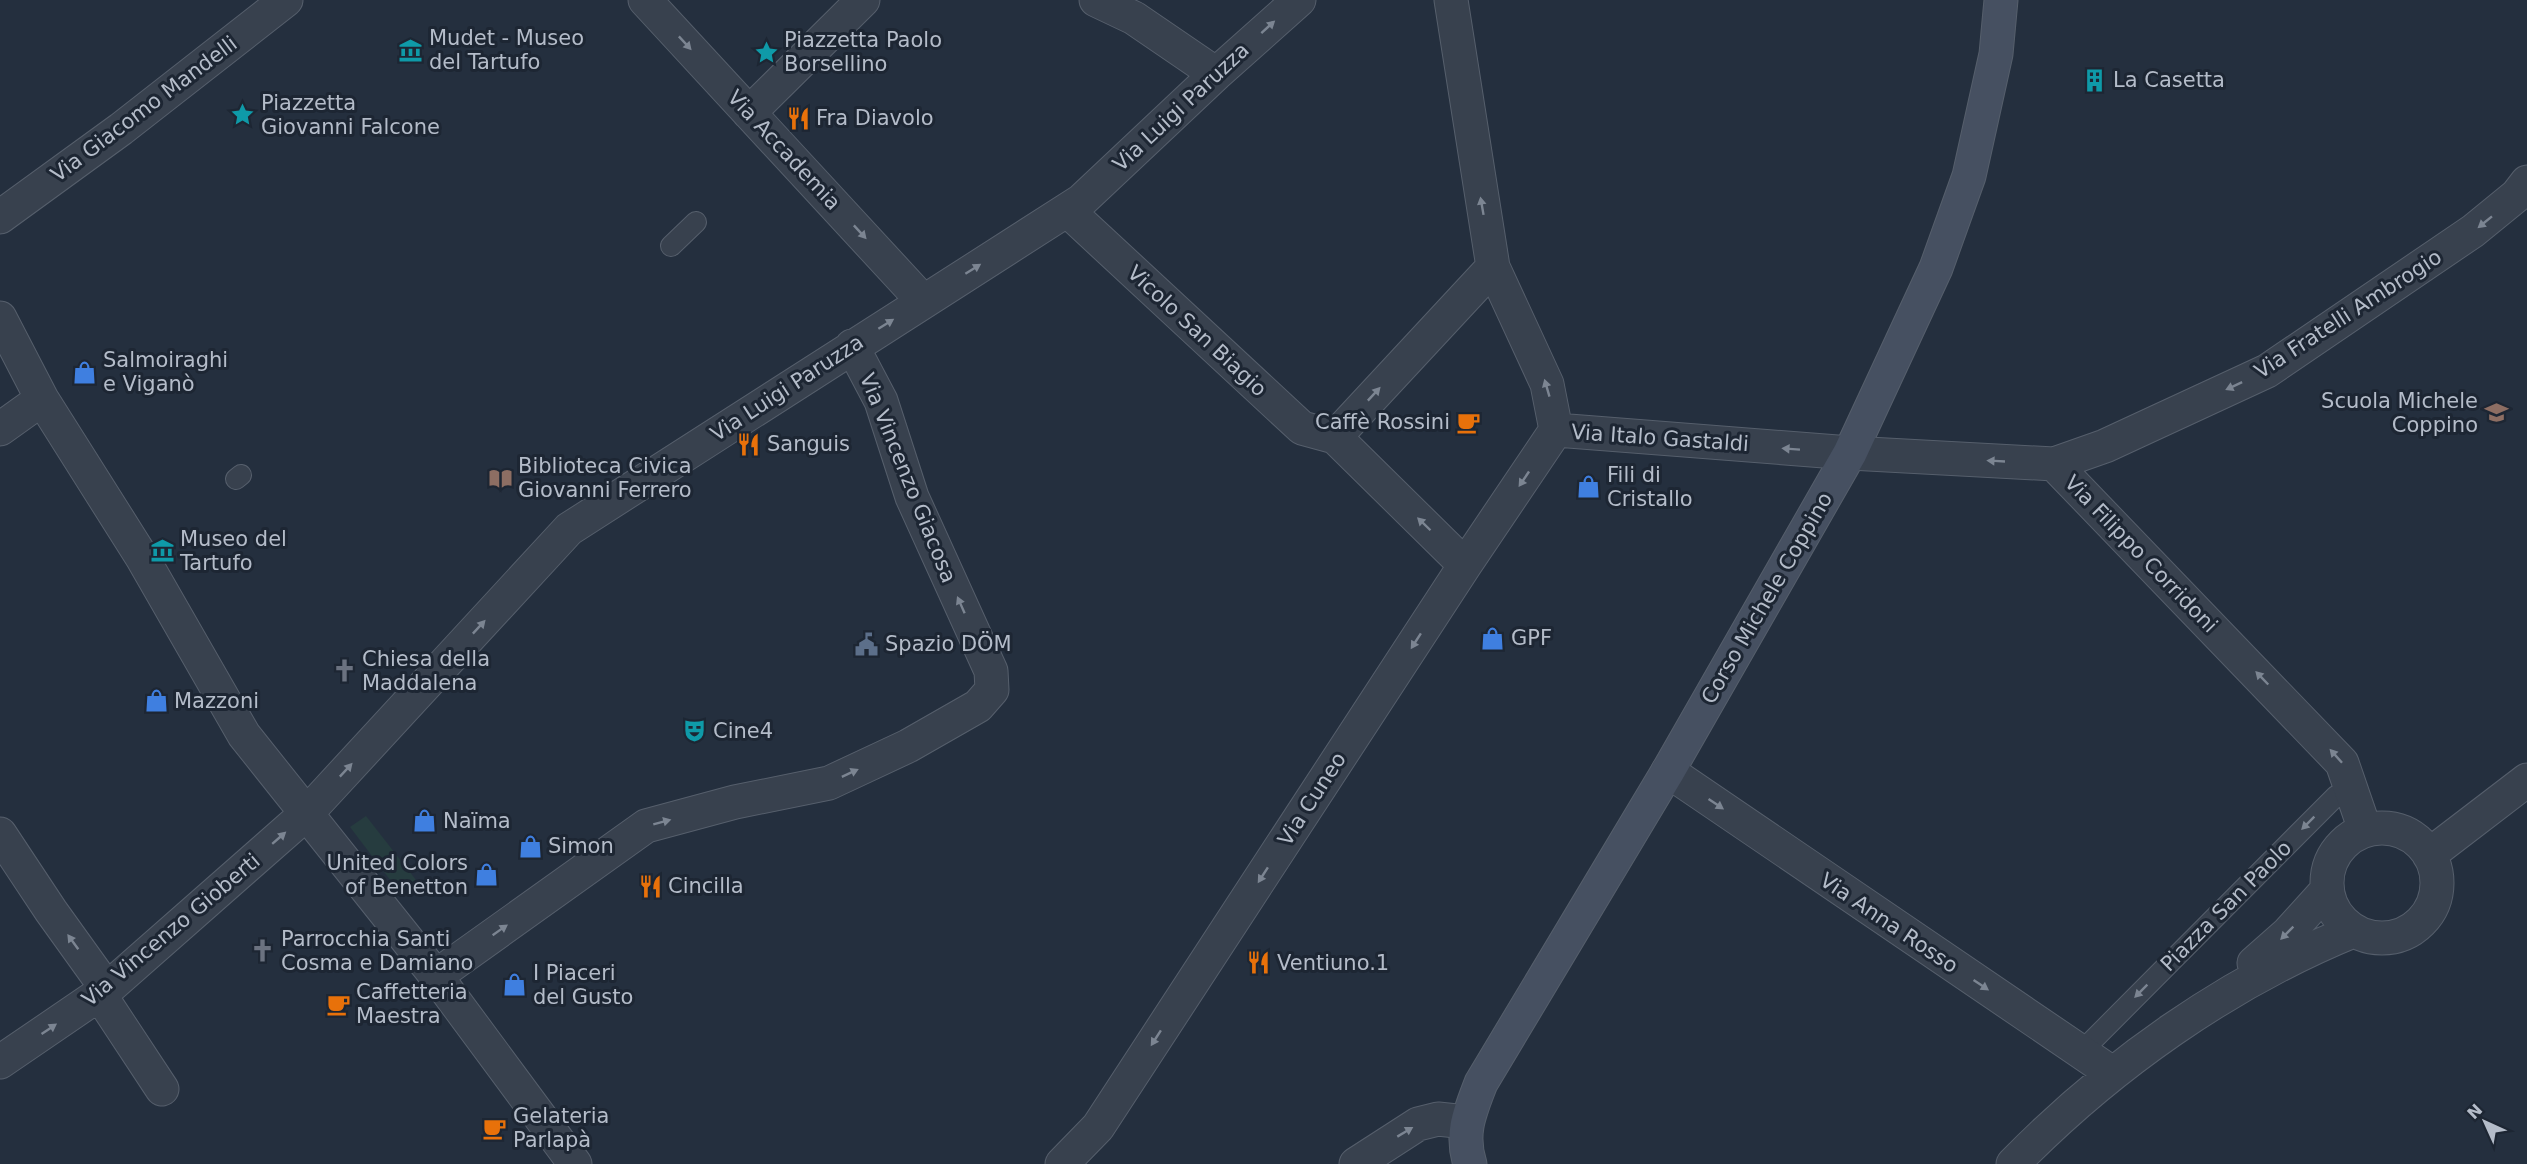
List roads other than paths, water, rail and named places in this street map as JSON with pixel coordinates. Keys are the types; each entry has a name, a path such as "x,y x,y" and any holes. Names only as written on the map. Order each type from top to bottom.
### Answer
{"main road":[{"name":"Corso Michele Coppino","path":"1470,1164 1467,1155 1466,1122 1481,1083 1668,771 1850,453 1936,268 1970,176 1996,54 2001,0"}],"street":[{"name":"Via Giacomo Mandelli","path":"0,217 176,86 286,0"},
{"name":"Via Accademia","path":"645,0 750,113 772,148 923,301"},
{"path":"750,113 863,0"},
{"path":"1096,0 1134,18 1216,74"},
{"name":"Via Luigi Paruzza","path":"307,813 569,529 1081,201 1216,74 1299,0"},
{"name":"Via Italo Gastaldi","path":"1451,0 1492,267 1547,384 1556,430 1850,453"},
{"name":"Via Fratelli Ambrogio","path":"2054,464 2105,446 2267,371 2473,231 2517,195 2527,182"},
{"name":"Vicolo San Biagio","path":"1066,210 1302,428 1335,437 1465,565"},
{"path":"1335,437 1492,267"},
{"path":"0,318 42,399 150,553 244,735 435,976 575,1164"},
{"name":"Via Vincenzo Giacosa","path":"435,976 646,826 735,802 829,783 908,746 978,706 992,690 991,671 912,497 881,401 852,346"},
{"path":"0,429 42,399"},
{"name":"Via Cuneo","path":"1062,1164 1098,1127 1465,565 1556,430"},
{"name":"Via Filippo Corridoni","path":"1850,453 2054,464 2342,763 2355,800"},
{"name":"Via Anna Rosso","path":"1668,771 2112,1073"},
{"path":"2429,855 2527,780"},
{"path":"2355,800 2365,830"},
{"name":"Via Vincenzo Gioberti","path":"0,1062 104,992 307,813"},
{"path":"2394,828 2410,836 2429,855 2436,872 2433,904 2421,922 2413,929 2395,937 2377,938 2353,931 2335,912 2327,890 2328,868 2333,857 2347,840 2365,830 2394,828"},
{"path":"0,834 104,992 162,1089"},
{"path":"2205,1008 2288,933 2327,890"},
{"path":"2013,1164 2052,1124 2112,1073 2205,1008 2306,950 2353,931"},
{"path":"1356,1164 1374,1150 1418,1124 1438,1119 1466,1122"}],"lane":[{"path":"671,246 696,222"},
{"name":"Piazza San Paolo","path":"2080,1053 2336,796 2355,800"}],"place":[{"name":"Mudet - Museo del Tartufo","path":"411,50"},
{"name":"Piazzetta Paolo Borsellino","path":"766,52"},
{"name":"La Casetta","path":"2095,80"},
{"name":"Piazzetta Giovanni Falcone","path":"243,115"},
{"name":"Fra Diavolo","path":"798,118"},
{"name":"Salmoiraghi e Viganò","path":"85,372"},
{"name":"Scuola Michele Coppino","path":"2496,413"},
{"name":"Caffè Rossini","path":"1468,422"},
{"name":"Sanguis","path":"749,444"},
{"name":"Biblioteca Civica Giovanni Ferrero","path":"500,478"},
{"name":"Fili di Cristallo","path":"1589,487"},
{"name":"Museo del Tartufo","path":"162,551"},
{"name":"GPF","path":"1493,638"},
{"name":"Spazio DÖM","path":"867,644"},
{"name":"Chiesa della Maddalena","path":"344,671"},
{"name":"Mazzoni","path":"156,701"},
{"name":"Cine4","path":"695,731"},
{"name":"Naïma","path":"425,821"},
{"name":"Simon","path":"530,846"},
{"name":"United Colors of Benetton","path":"486,875"},
{"name":"Cincilla","path":"650,886"},
{"name":"Parrocchia Santi Cosma e Damiano","path":"263,951"},
{"name":"Ventiuno.1","path":"1259,963"},
{"name":"I Piaceri del Gusto","path":"515,985"},
{"name":"Caffetteria Maestra","path":"338,1004"},
{"name":"Gelateria Parlapà","path":"495,1128"}]}
